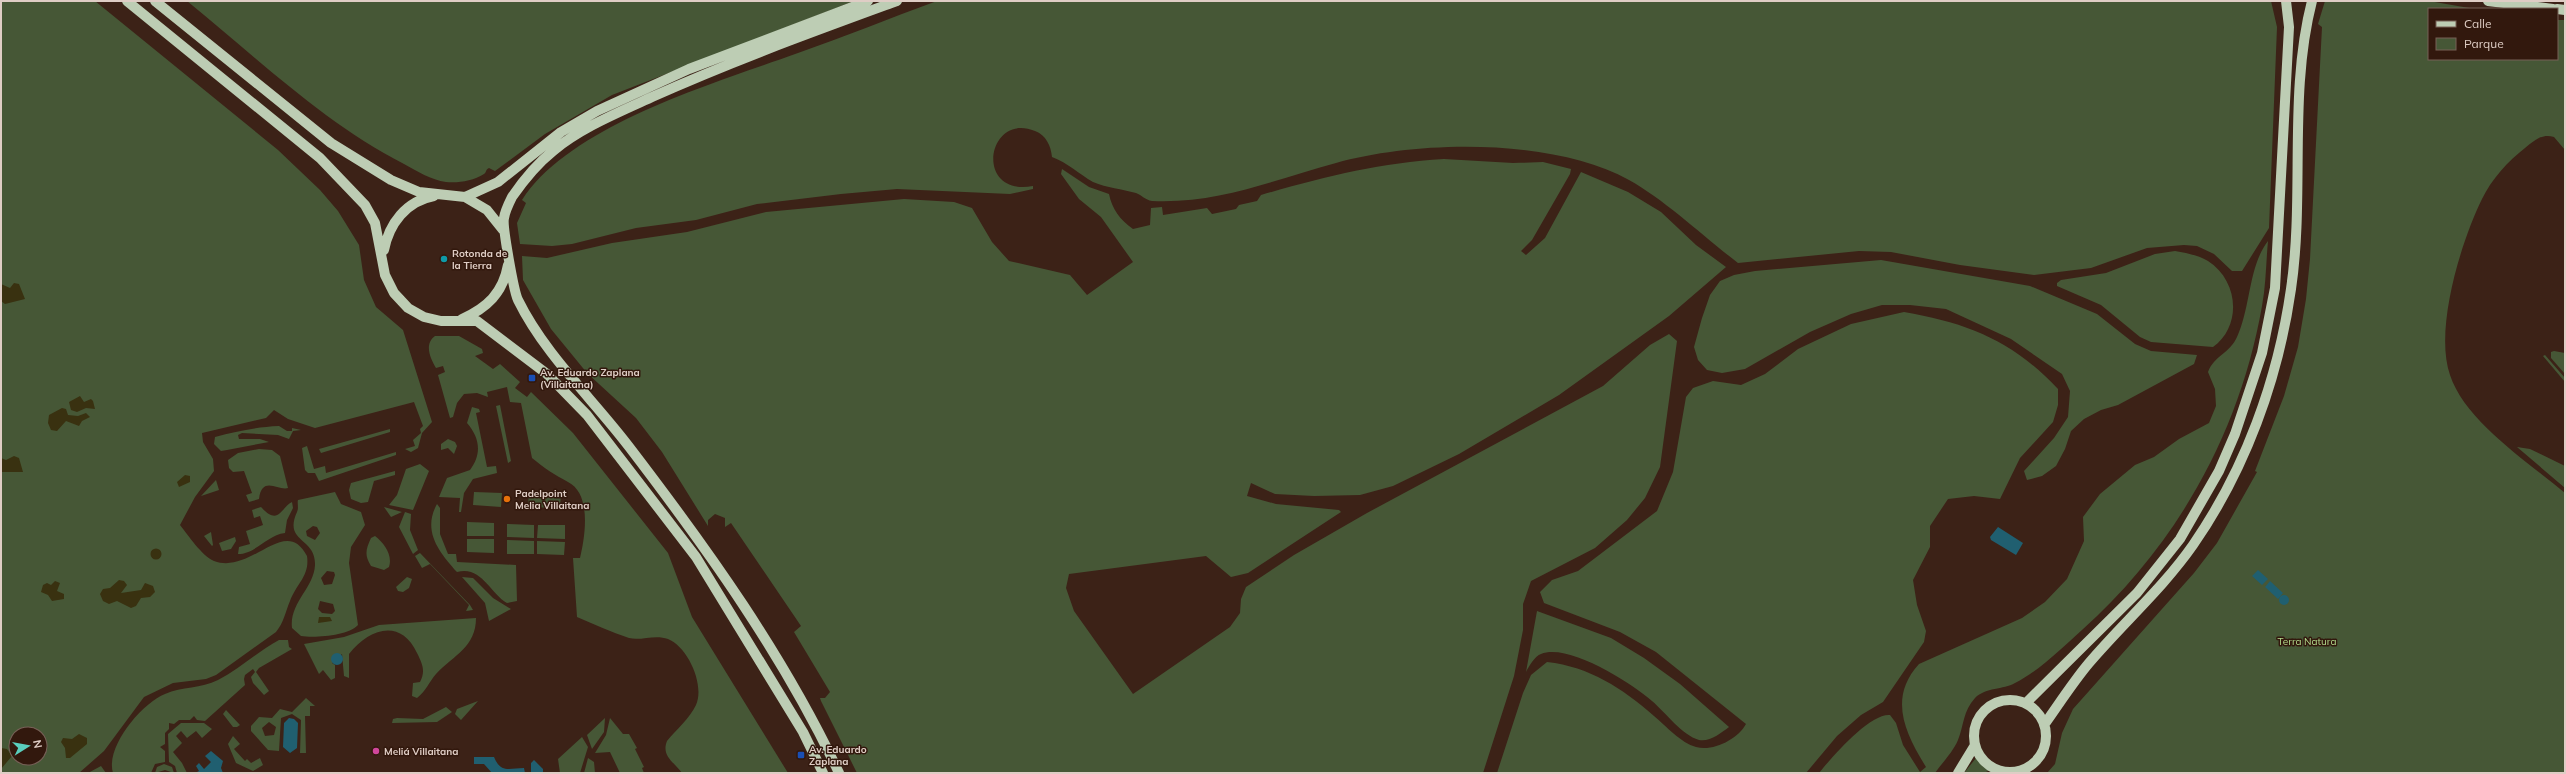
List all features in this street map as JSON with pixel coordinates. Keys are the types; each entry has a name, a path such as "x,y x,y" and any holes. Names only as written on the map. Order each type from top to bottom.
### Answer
{"main road":[{"path":"127,1 320,158 365,204 375,222 383,254 385,275 394,293 408,308 424,317 441,321 461,319 477,321 547,374 587,415 696,557 799,725 823,773"},
{"path":"155,1 331,143 391,180 419,192 465,197 487,210 503,230"},
{"path":"465,197 498,182 561,132 597,111 689,69 868,1"},
{"path":"839,773 818,726 708,550 610,422 543,341 516,298 503,230 504,216 512,198 542,161 566,141 602,120 693,79 898,1"},
{"path":"2026,703 2137,593 2180,539 2218,471 2235,434 2262,353 2275,288 2288,28 2286,1"},
{"path":"2044,725 2089,663 2147,601 2192,546 2232,481 2250,443 2277,359 2291,288 2300,92 2305,29 2312,1"},
{"path":"2488,1 2545,8"},
{"path":"383,254 387,236 396,219 410,206 427,197 446,194"},
{"path":"461,319 480,311 495,297 505,279 509,259"},
{"path":"2005,700 2026,703 2037,712 2044,725 2046,742 2036,760 2026,768 2016,771 1998,772 1982,758 1975,745 1975,728 1985,709 2005,700"},
{"path":"1958,773 1975,745"}],"green space":[{"path":"1,1 95,1 278,150 320,190 338,211 359,245 364,280 376,307 403,330 432,422 422,433 418,448 411,452 405,449 415,446 413,440 421,433 420,429 423,426 414,402 315,428 288,419 274,410 266,418 202,433 203,442 213,459 214,471 195,497 180,525 200,550 214,561 228,563 241,560 278,543 289,541 298,545 307,556 305,575 293,595 283,621 276,632 216,675 206,679 173,683 144,697 104,751 79,773 1,773"},
{"path":"187,1 854,1 612,95 545,134 495,171 489,168 484,174 466,181 446,182 419,172 375,148 346,129 292,88"},
{"path":"937,1 2271,1 2277,27 2269,228 2242,271 2232,271 2214,254 2197,246 2184,245 2147,248 2091,268 2034,275 1960,265 1891,252 1859,251 1738,263 1643,188 1598,166 1563,156 1525,150 1485,147 1445,147 1406,150 1369,155 1336,163 1246,190 1223,195 1177,201 1152,201 1147,200 1136,193 1093,182 1063,162 1052,157 1049,145 1042,135 1035,131 1019,128 1006,133 997,143 994,155 995,168 1001,179 1014,186 1033,186 1033,189 1010,194 897,189 841,194 757,204 696,220 636,228 572,244 552,246 520,244 517,223 526,203 522,200 544,173 574,150 609,128 687,93"},
{"name":"Terra Natura","path":"2325,1 2429,1 2469,8 2428,8 2428,60 2558,60 2558,20 2565,20 2565,150 2554,137 2546,136 2538,138 2512,159 2500,171 2490,185 2474,217 2458,261 2452,286 2445,334 2446,356 2450,375 2458,392 2469,408 2499,440 2565,493 2565,773 2047,773 2055,764 2062,733 2073,709 2194,573 2217,543 2257,472 2255,471 2284,396 2298,347 2306,299 2310,259 2322,27 2318,24"},
{"path":"1444,159 1513,163 1543,162 1571,169 1570,174 1532,240 1521,251 1526,255 1545,238 1581,172 1628,192 1661,212 1696,245 1726,267 1669,316 1559,395 1459,454 1393,486 1360,495 1314,496 1275,494 1251,483 1247,496 1276,504 1339,510 1341,512 1248,573 1231,577 1206,556 1069,574 1066,588 1074,611 1133,694 1230,627 1240,613 1241,599 1246,587 1294,555 1367,513 1603,386 1650,345 1669,334 1677,341 1660,467 1645,498 1627,520 1595,548 1531,581 1523,604 1523,630 1514,676 1483,773 857,773 820,698 825,698 830,692 794,632 801,626 731,523 725,527 725,518 715,514 708,520 708,526 662,452 636,418 587,373 551,329 523,280 522,256 547,258 612,243 687,232 766,212 904,199 954,202 972,208 992,242 1009,261 1070,275 1087,295 1133,262 1101,217 1079,199 1061,174 1062,169 1089,187 1109,194 1112,205 1117,214 1133,229 1150,225 1151,208 1162,207 1163,215 1207,208 1212,214 1236,209 1239,205 1257,201 1261,195 1307,182 1374,167"},
{"path":"2268,241 2262,306 2252,353 2238,398 2220,441 2199,483 2175,523 2147,561 2116,597 2082,630 2041,666 2015,683 2005,687 1989,690 1979,694 1975,698 1968,708 1956,744 1935,773 1819,773 1842,747 1862,728 1882,716 1890,715 1896,723 1903,745 1920,772 1926,767 1906,728 1903,716 1902,703 1904,690 1910,677 1919,664 2022,618 2045,602 2067,579 2084,541 2083,517 2100,494 2135,465 2154,457 2179,439 2209,423 2216,406 2215,389 2208,372 2214,362 2230,347 2237,337 2242,325 2253,275 2262,251"},
{"path":"2175,251 2188,253 2208,261 2226,280 2231,291 2233,304 2229,328 2213,347 2151,342 2140,337 2101,305 2057,286 2057,283 2061,280 2106,273 2155,254"},
{"path":"1881,260 2030,286 2097,314 2135,344 2151,351 2197,355 2194,364 2118,405 2101,410 2084,419 2071,431 2065,449 2056,466 2042,476 2027,480 2024,471 2054,438 2068,417 2070,391 2062,374 2011,339 1946,309 1910,305 1882,305 1851,314 1810,332 1745,369 1722,373 1707,370 1698,360 1694,347 1702,318 1710,295 1720,281 1734,275 1755,271"},
{"path":"1904,312 1949,322 1988,337 2006,346 2041,372 2058,389 2058,405 2053,422 2020,458 2000,499 1974,496 1948,499 1930,526 1930,547 1913,580 1917,605 1926,631 1924,642 1883,702 1861,715 1837,736 1806,773 1497,773 1523,693 1531,675 1547,662 1577,669 1605,680 1630,696 1679,738 1690,745 1703,748 1717,746 1731,739 1742,730 1746,724 1656,652 1620,632 1544,603 1540,592 1552,580 1578,571 1657,511 1673,472 1686,397 1693,388 1713,381 1741,385 1765,374 1798,349 1851,324"},
{"path":"435,336 459,336 482,349 483,353 475,356 493,369 500,364 520,382 515,388 527,397 531,392 573,433 668,553 692,617 788,773 682,773 669,758 666,751 667,741 690,715 696,705 698,697 696,677 688,658 675,643 668,639 658,637 638,639 629,638 577,617 573,558 580,558 584,539 585,517 581,496 576,488 532,458 521,403 510,402 507,387 487,392 488,397 477,393 464,394 457,403 453,417 450,418 438,375 445,372 443,366 436,368 429,351 430,343"},
{"path":"2554,351 2565,353 2565,374 2551,358 2551,352"},
{"path":"2545,355 2565,378 2565,382 2543,356"},
{"path":"500,405 511,461 508,463 496,406"},
{"path":"472,407 479,409 480,412 476,413 487,467 496,466 497,473 473,479 464,493 461,512 459,512 460,498 439,497 447,478 470,470 474,464 478,452 477,440 475,434 467,423"},
{"path":"279,426 287,431 292,431 292,428 301,430 293,431 289,439 278,435 242,433 238,435 239,439 260,439 269,442 221,451 214,444 215,437 263,427"},
{"path":"390,429 390,432 321,453 319,449"},
{"path":"448,439 455,442 457,446 454,454 448,448 441,450 441,444"},
{"path":"307,446 314,469 325,466 326,473 396,452 396,455 319,481 315,473 308,473 305,470 302,448"},
{"path":"2517,447 2530,449 2565,466 2565,488"},
{"path":"259,449 272,450 280,456 288,488 267,486 263,488 259,499 249,502 246,495 252,493 244,471 233,472 229,468 228,460 238,453"},
{"path":"420,464 429,471 413,510 389,505 397,495 406,469"},
{"path":"395,471 395,475 374,481 368,502 361,503 351,499 349,490 351,483"},
{"path":"216,480 219,490 201,496"},
{"path":"335,492 341,504 361,512 365,525 351,547 349,563 358,625 347,632 307,637 301,636 292,628 294,611 311,581 315,565 314,556 311,549 297,535 294,529 294,522 298,510 298,500","holes":["313,526 317,527 320,533 315,540 307,536 306,531","327,571 334,572 335,575 332,584 324,585 321,578","320,601 333,604 335,611 332,614 322,613 318,609"]},
{"path":"474,492 502,493 501,507 473,505"},
{"path":"529,492 561,493 560,508 528,507"},
{"path":"292,502 293,508 287,520 285,533 273,537 250,551 238,554 239,547 250,544 246,531 263,525 260,516 254,518 252,510 261,507 267,513 276,516"},
{"path":"437,504 440,508 440,534 448,554 456,554 457,562 516,565 517,601 507,603 501,599 479,576 473,572 457,572 444,557 432,532 431,523"},
{"path":"384,507 402,512 391,517"},
{"path":"405,512 411,514 410,530 418,550 413,554 399,527"},
{"path":"467,522 494,523 494,536 467,536"},
{"path":"507,524 534,525 534,538 507,537"},
{"path":"538,525 565,525 565,539 537,538"},
{"path":"211,532 213,545 212,546 204,536"},
{"path":"375,536 382,542 389,554 389,567 384,570 371,566 367,559 366,552 368,545 371,538"},
{"path":"235,537 236,541 231,549 222,551 219,543"},
{"path":"467,539 494,539 494,553 467,552"},
{"path":"507,540 534,541 534,554 507,554"},
{"path":"537,541 565,542 564,555 537,554"},
{"path":"420,553 470,605 473,610 466,611 469,605 430,564 422,568 415,556"},
{"path":"407,577 412,579 409,588 403,592 398,591 396,587"},
{"path":"462,577 473,578 493,598 511,609 489,621 485,603"},
{"path":"1537,611 1611,638 1644,658 1680,684 1729,727 1707,740 1699,740 1680,729 1652,701 1615,675 1583,659 1567,654 1553,652 1541,654 1534,659 1526,672"},
{"path":"476,618 472,636 463,650 436,674 417,698 412,696 413,683 420,682 422,678 422,664 410,642 402,635 394,631 375,633 357,645 349,654 349,678 344,676 342,654 332,663 335,665 335,678 331,680 323,670 319,674 304,644 344,637 379,625"},
{"path":"279,640 288,640 289,647 292,649 259,668 256,672 269,691 264,695 253,683 251,677 255,672 253,669 245,675 245,685 205,721 197,720 194,716 190,720 179,720 174,724 169,723 169,729 165,733 165,744 160,747 165,751 165,762 155,764 151,773 113,773 112,763 120,739 127,727 146,706 171,691 212,683 233,671"},
{"path":"306,698 315,706 310,706 310,716 305,716 306,753 300,753 301,720 292,714 281,718 279,751 268,750 251,731 251,726 259,717 272,718 280,709 292,712","holes":["269,722 276,727 274,735 265,736 262,728"]},
{"path":"478,701 461,720 455,714 457,709"},
{"path":"446,707 452,712 437,722 392,723 393,719 397,718 423,719"},
{"path":"226,710 240,725 233,727 223,714"},
{"path":"605,718 604,732 592,749 587,735"},
{"path":"610,718 623,734 629,734 637,748 635,749 644,767 642,768 644,773 620,773 610,752 595,753 606,735"},
{"path":"181,723 204,723 212,729 202,738 196,731 187,738 181,731 176,736 182,743 173,752 182,763 187,773 177,773 175,766 169,762 168,734"},
{"path":"233,736 240,744 234,749 245,761 247,759 251,763 260,758 263,765 253,771 236,763 228,744"},
{"path":"582,737 588,747 580,773 560,773 558,759"},
{"path":"588,758 594,762 595,773 584,773"},
{"path":"1976,758 1990,770 1984,773 1964,773"},
{"path":"164,764 172,767 174,773 165,770 155,773 157,767"},
{"path":"101,766 106,773 88,773"}],"sand":[{"path":"14,283 19,284 25,299 5,304 1,301 1,284 10,288"},
{"path":"80,396 84,402 91,399 95,409 86,408 77,412 71,410 69,402"},
{"path":"62,408 66,409 68,415 78,416 86,413 90,417 82,421 79,426 66,421 57,431 51,430 48,423 49,415"},
{"path":"14,456 19,458 23,472 1,472 1,458 6,460"},
{"path":"185,475 190,476 190,482 179,487 177,482"},
{"path":"156,548 160,550 162,554 160,558 156,560 152,558 150,554 152,550"},
{"path":"119,580 124,581 127,585 121,593 141,590 145,583 153,586 155,592 150,597 141,598 136,606 131,608 117,601 109,604 103,601 100,594 103,589 110,588"},
{"path":"55,581 60,583 57,591 64,594 64,599 52,601 48,595 41,592 43,585 47,583 51,585"},
{"path":"319,617 330,617 332,621 318,623"},
{"path":"79,734 87,738 87,744 70,758 66,758 65,748 61,742 63,738 72,739"},
{"path":"1,748 8,750 8,761 1,769"}],"water":[{"path":"1998,527 2023,543 2016,555 1991,540 1990,537"},
{"path":"2258,570 2268,579 2262,585 2252,576"},
{"path":"2270,581 2283,593 2278,599 2265,587"},
{"path":"2284,595 2289,600 2284,605 2279,600"},
{"path":"335,653 339,653 343,659 339,665 335,665 331,661 331,657"},
{"path":"289,718 294,719 298,723 297,748 290,753 283,747 284,723"},
{"path":"211,751 223,761 221,768 223,773 195,773 199,771 196,766 199,763 204,769 211,762 205,756"},
{"path":"474,757 494,757 503,768 524,768 525,773 492,773 484,764 474,764"},
{"path":"534,760 543,769 543,773 531,773 531,763"}],"place":[{"name":"Rotonda de la Tierra","path":"444,259"},
{"name":"Av. Eduardo Zaplana (Villaitana)","path":"532,378"},
{"name":"Padelpoint Melia Villaitana","path":"507,499"},
{"name":"Meliá Villaitana","path":"376,751"},
{"name":"Av. Eduardo Zaplana","path":"801,755"}]}
